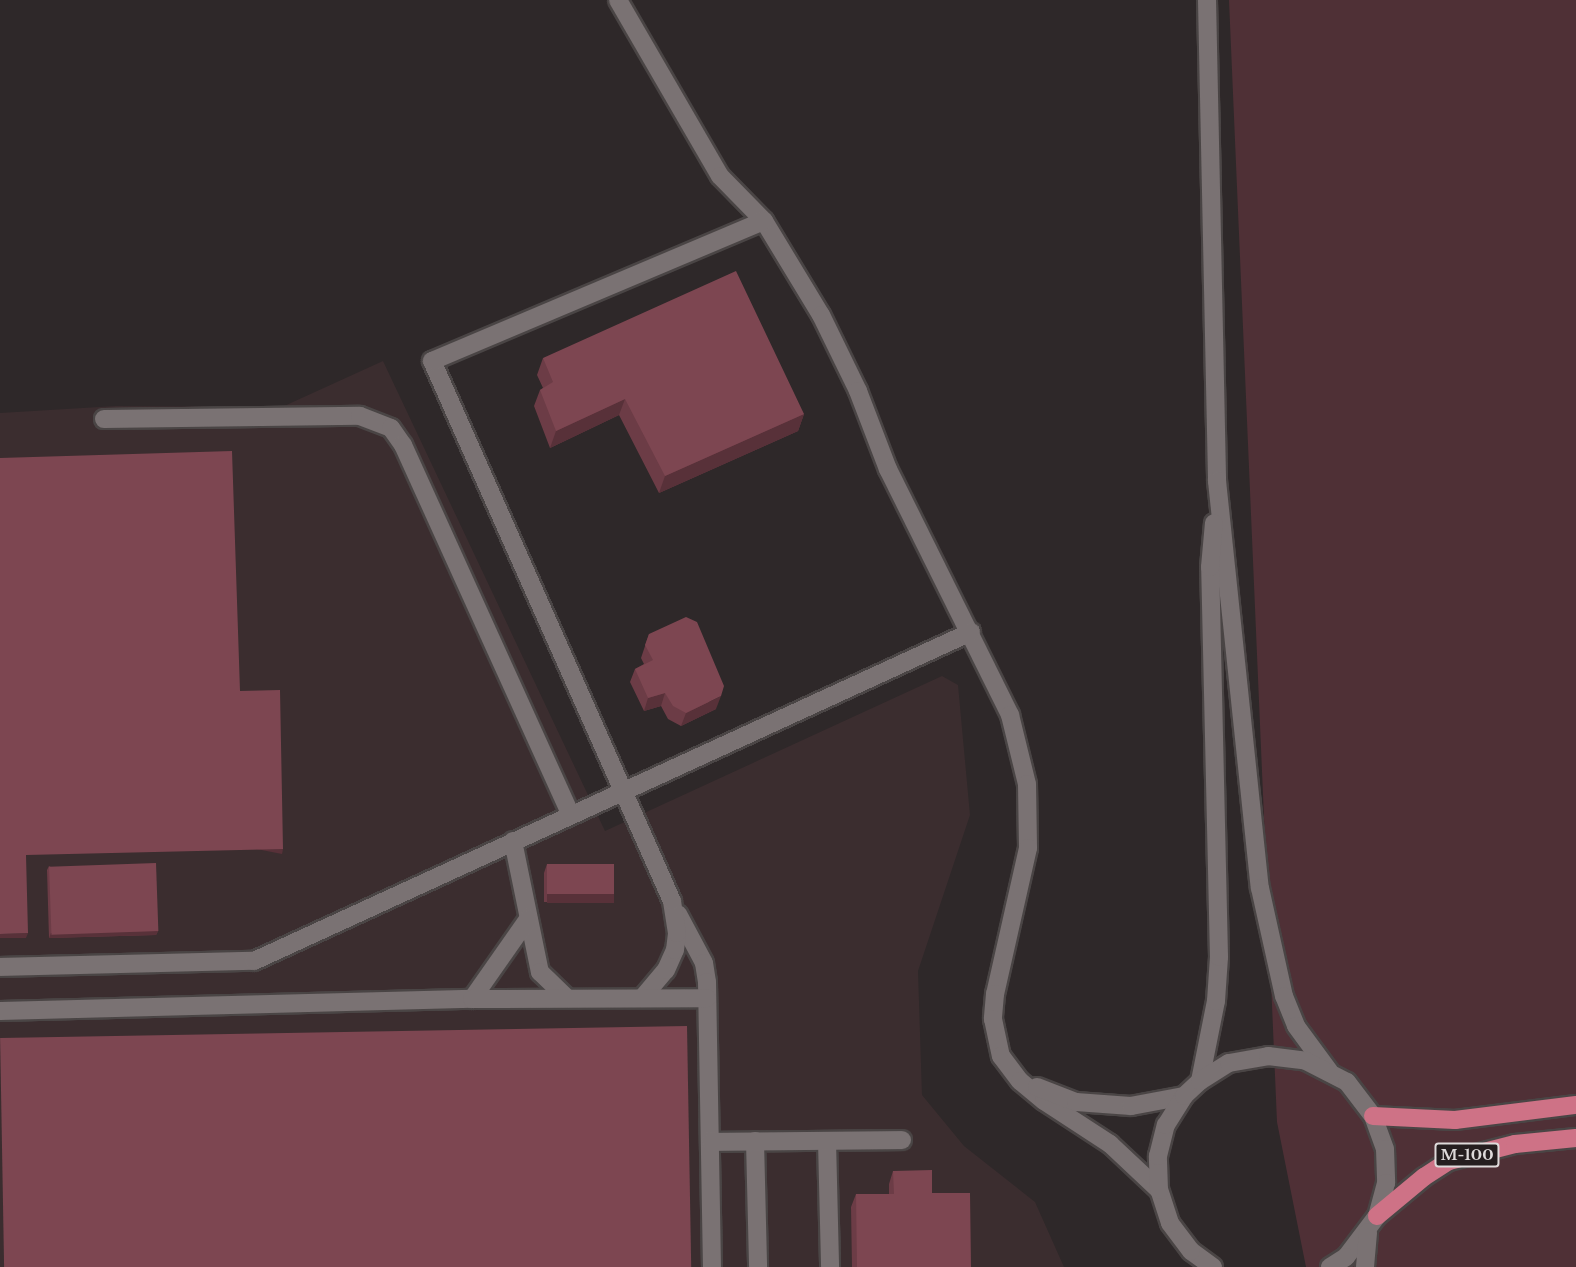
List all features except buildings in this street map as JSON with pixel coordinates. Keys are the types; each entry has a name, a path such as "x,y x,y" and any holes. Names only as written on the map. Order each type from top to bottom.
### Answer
{"highway":[{"name":"M-100","path":"1373,1116 1455,1120 1576,1104"},
{"name":"M-100","path":"1372,1224 1424,1177 1449,1161 1515,1144 1576,1138"}],"street":[{"path":"618,0 720,176 764,221 821,315 858,391 888,469 971,632 1010,715 1027,784 1028,848 993,1019 1001,1056 1020,1081 1044,1101 1110,1144 1159,1190"},
{"path":"1207,0 1217,481 1260,888 1284,996 1296,1026 1329,1071"},
{"path":"712,1267 711,1142 704,963 672,902 622,793 432,361 764,221"},
{"path":"104,419 360,416 391,429 403,445 571,815"},
{"path":"1200,1081 1216,1001 1220,957 1210,567 1217,481"},
{"path":"0,967 254,960 971,632"},
{"path":"513,841 540,972 567,998"},
{"path":"643,997 666,970 675,950 677,933 672,902"},
{"path":"472,999 528,919"},
{"path":"0,1011 472,999 707,998"},
{"path":"1213,1267 1191,1251 1170,1223 1159,1190 1158,1156 1166,1125 1184,1096 1200,1081 1230,1064 1268,1056 1306,1061 1329,1071 1347,1082 1373,1116 1385,1160 1386,1183 1372,1224 1365,1267"},
{"path":"1020,1081 1076,1102 1131,1106 1184,1096"},
{"path":"711,1142 902,1140"},
{"path":"755,1141 758,1267"},
{"path":"827,1141 830,1267"},
{"path":"1330,1267 1346,1257 1372,1224"}],"shaded area":[{"path":"1229,0 1576,0 1576,1267 1306,1267 1277,1122"},
{"path":"383,361 605,831 942,676 958,685 970,815 918,971 922,1095 964,1146 1035,1202 1064,1267 0,1267 0,413 116,406 282,407"}]}
